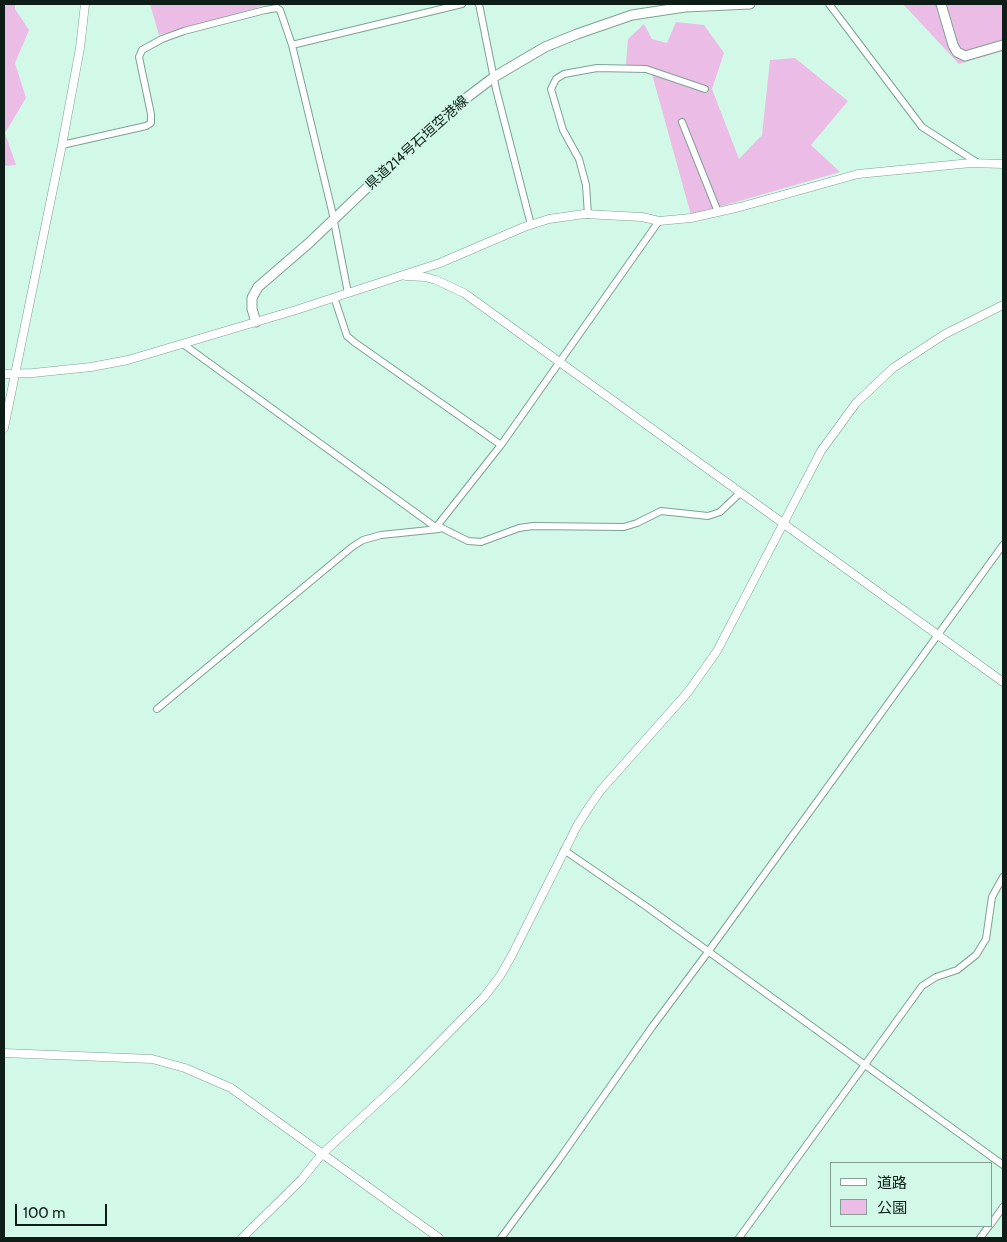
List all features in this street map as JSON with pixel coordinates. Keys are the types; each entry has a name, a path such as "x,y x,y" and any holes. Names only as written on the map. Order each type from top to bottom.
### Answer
{"main road":[{"name":"県道214号石垣空港線","path":"256,322 252,309 252,298 258,287 333,220 440,118 494,77 545,47 632,15 685,7 750,4"},
{"path":"941,4 953,45 957,52 965,56 1003,44"}],"street":[{"path":"4,428 62,145 80,48 85,4"},
{"path":"292,45 462,4"},
{"path":"479,4 494,77 531,225"},
{"path":"829,4 922,127 978,163"},
{"path":"62,145 146,126 151,123 151,114 139,57 142,50 162,39 184,31 277,8 282,12 292,45 348,293"},
{"path":"588,215 584,176 579,159 563,130 551,89 556,79 564,74 597,68 646,69 705,88"},
{"path":"682,122 718,212"},
{"path":"4,374 91,367 128,360 256,322 440,263 549,219 584,214 642,217 660,221 691,218 858,174 978,163 1003,164"},
{"path":"157,709 352,547 363,540 380,535 438,528 501,446 660,221"},
{"path":"399,276 425,277 450,285 464,293 1003,682"},
{"path":"334,297 344,328 354,342 501,446"},
{"path":"242,1238 301,1180 322,1154 400,1082 484,997 511,957 564,850 577,826 601,790 688,692 712,658 729,630 821,451 845,416 893,368 930,343 1003,304"},
{"path":"182,344 438,528 468,541 481,542 519,528 532,526 624,527 637,523 660,511 708,516 720,512 740,493"},
{"path":"501,1238 1003,545"},
{"path":"564,850 647,907 1003,1165"},
{"path":"739,1238 922,986 936,977 957,970 976,955 986,939 992,897 1003,877"},
{"path":"4,1053 152,1059 185,1068 231,1088 439,1238"},
{"path":"992,1222 1003,1207"},
{"path":"980,1238 988,1227"}],"green space":[{"path":"4,4 15,4 15,9 29,30 15,63 26,98 5,133 16,165 4,166"},
{"path":"150,4 270,4 159,35"},
{"path":"903,4 1003,4 1003,51 959,64"},
{"path":"676,22 704,25 724,53 712,89 739,159 762,135 770,60 795,58 848,101 811,145 840,172 691,215 650,67 626,65 628,39 644,24 652,39 667,43"}]}
